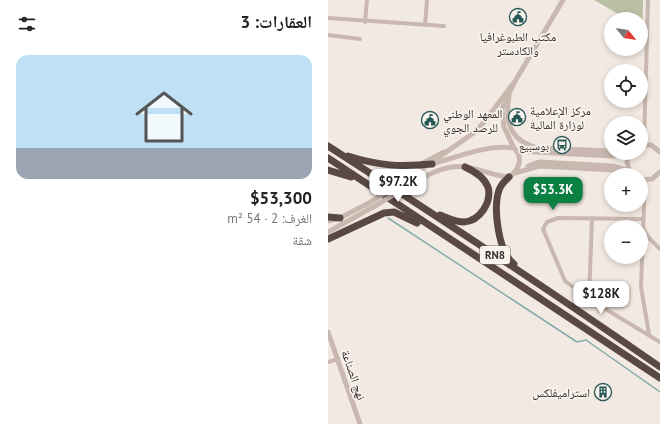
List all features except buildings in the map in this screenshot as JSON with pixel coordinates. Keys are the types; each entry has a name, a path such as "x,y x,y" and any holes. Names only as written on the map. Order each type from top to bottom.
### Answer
{"highway":[{"name":"RN8","path":"328,146 527,275 660,367"},
{"path":"341,154 377,165 396,167 432,164"},
{"name":"RN8","path":"328,158 444,237 660,378"},
{"path":"429,211 456,221 465,222 481,213 488,201 488,187 480,176 465,167"},
{"path":"328,170 365,184"},
{"path":"512,175 502,184 497,197 499,232 503,249 512,263 527,275"},
{"path":"328,239 376,215 391,212 402,215 444,237"},
{"path":"328,218 340,218"}],"street":[{"path":"365,22 367,0"},
{"path":"425,25 427,0"},
{"path":"512,175 520,161 502,121 502,109 514,83 563,0"},
{"path":"643,116 648,0"},
{"path":"328,18 365,22 444,26"},
{"path":"328,35 360,39"},
{"path":"328,221 340,218 369,202 432,164 461,143 485,121 514,83"},
{"path":"510,92 507,110 509,128 527,144 537,148 604,151"},
{"path":"418,165 461,143"},
{"path":"648,145 651,145 659,151"},
{"path":"432,164 488,148 504,146 515,149 604,155"},
{"path":"328,232 435,172 465,167 512,175 524,169 547,166 604,169"},
{"path":"648,179 652,179 659,174"},
{"path":"643,212 643,219 558,218 547,222 543,229 563,279 589,299 660,342"},
{"path":"589,299 592,218"},
{"path":"648,237 660,249"},
{"path":"641,264 641,287 649,334"},
{"name":"نهج الصناعة","path":"328,332 360,424"},
{"path":"328,362 338,359"}],"green space":[{"path":"594,0 643,0 643,12 615,12"}],"waterway":[{"path":"388,218 577,342 586,340 660,392"}],"place":[{"name":"مكتب الطبوغرافيا والكادستر","path":"518,17"},
{"name":"مركز الإعلامية لوزارة المالية","path":"517,117"},
{"name":"المعهد الوطني للرصد الجوي","path":"430,120"},
{"name":"بوسبيع","path":"562,145"},
{"name":"استراميفلكس","path":"603,392"}]}
